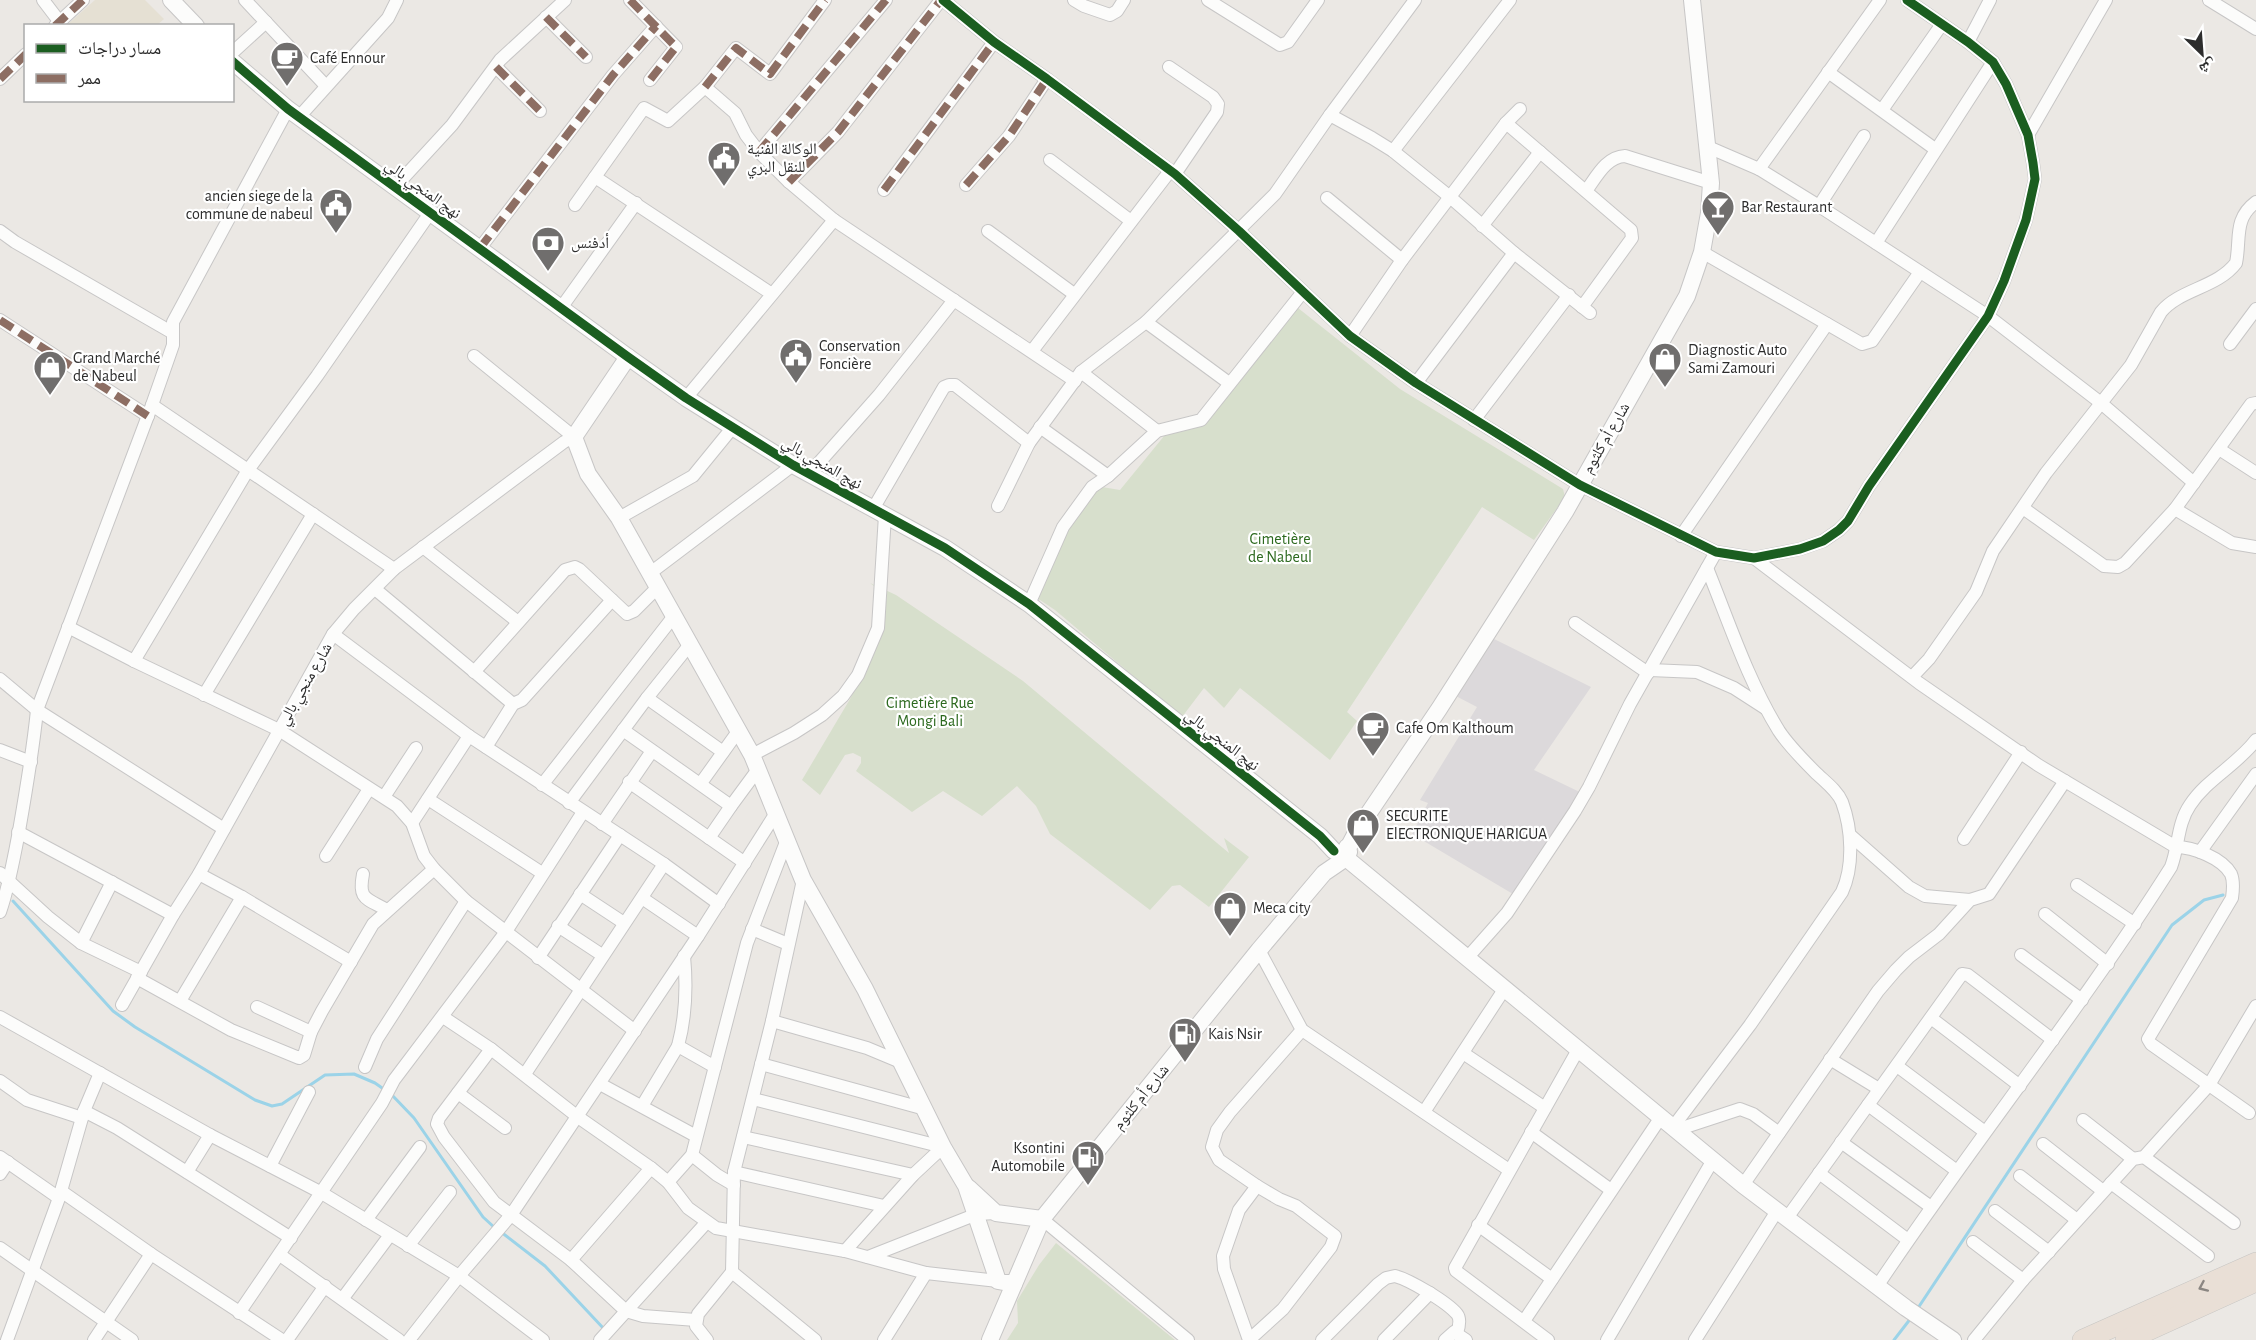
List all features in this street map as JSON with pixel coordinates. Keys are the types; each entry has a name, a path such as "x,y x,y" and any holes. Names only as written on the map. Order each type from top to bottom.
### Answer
{"highway":[{"path":"2083,1340 2256,1263"},
{"path":"2126,1340 2156,1335 2256,1281"}],"street":[{"path":"43,0 57,23 83,0"},
{"path":"171,0 194,24"},
{"path":"245,0 326,86"},
{"path":"0,911 5,877 18,832 31,762 37,711 150,411 173,345 173,322 294,113 326,86 387,18 398,0"},
{"path":"395,187 452,125 496,67 565,0"},
{"path":"630,0 676,47 650,80"},
{"path":"575,205 644,108 668,121 705,87 736,48 768,74 771,73 825,0"},
{"path":"759,152 886,0"},
{"path":"789,182 838,132 942,0 994,42 1172,173 1239,231 1350,336 1416,383 1580,485 1716,552 1754,558 1800,549 1823,541 1848,521 1869,486 1988,316 2026,220 2035,179 2028,135 2006,84 1993,62 1907,0"},
{"path":"1074,0 1110,15 1117,11 1124,0"},
{"path":"1208,0 1280,45 1288,42 1318,0"},
{"path":"998,506 1029,442 1078,377 1146,322 1275,194 1415,0"},
{"path":"1393,151 1510,0"},
{"name":"شارع أم كلثوم","path":"990,1340 1006,1283 1042,1219 1358,829 1439,709 1559,520 1687,296 1702,252 1709,213 1711,183 1692,0"},
{"path":"1759,169 1880,0"},
{"path":"1968,42 1990,0"},
{"path":"2028,135 2106,0"},
{"path":"2209,0 2256,29"},
{"path":"546,17 586,57"},
{"path":"234,51 266,22"},
{"path":"1882,110 1942,24"},
{"path":"480,248 613,75 656,26"},
{"path":"884,190 994,42"},
{"path":"0,79 24,56"},
{"path":"1876,243 1993,62"},
{"name":"نهج المنجي بالي","path":"234,63 294,113 686,398 793,465 945,548 1029,604 1341,851 1379,886 1743,1185 1906,1308 1953,1340"},
{"path":"496,67 540,111"},
{"path":"1032,351 1217,112 1218,104 1213,97 1169,67"},
{"path":"1828,72 1935,149"},
{"path":"966,185 1009,136 1047,79"},
{"path":"705,87 735,113 746,135 759,152 789,182 834,220 1032,351 1078,377 1157,431"},
{"path":"1350,336 1402,260 1506,123 1520,109"},
{"path":"1330,115 1393,151 1586,310 1632,238 1632,230 1506,123"},
{"path":"1819,206 1864,136"},
{"path":"1708,147 1759,169 1988,316 2101,403 2194,483"},
{"path":"1482,226 1540,152"},
{"path":"1586,191 1609,160 1616,156 1625,156 1711,183"},
{"path":"1050,160 1131,221"},
{"path":"595,177 772,294"},
{"path":"1327,198 1402,260"},
{"path":"1912,677 1929,658 1976,592 1993,551 2046,473 2131,365 2167,305 2230,271 2236,263 2239,223 2256,202"},
{"path":"561,308 636,203"},
{"path":"134,661 248,470 317,376 430,213"},
{"path":"686,398 834,220"},
{"path":"0,231 15,242 173,333"},
{"path":"988,231 1074,294"},
{"path":"1702,252 1862,344 1872,341 1920,272"},
{"path":"1416,383 1514,253"},
{"path":"1029,604 1063,527 1092,487 1108,476 1157,431 1201,420 1302,293"},
{"path":"1474,420 1569,295"},
{"path":"809,474 879,394 954,300"},
{"path":"2230,344 2256,309"},
{"path":"0,320 248,470 394,569"},
{"path":"1146,322 1229,383"},
{"path":"1680,536 1827,324"},
{"path":"474,356 574,437 588,474 619,518 756,761 786,842 803,880 865,989 943,1147 966,1186 1006,1283"},
{"path":"574,437 628,357"},
{"path":"709,838 731,806 756,761 822,715 843,696 858,675 878,628 879,512 944,387 949,384 955,385 1029,442"},
{"path":"2023,508 2104,566 2118,567 2125,563 2175,509 2251,404 2256,403"},
{"path":"619,518 693,476 733,427"},
{"path":"1040,427 1108,476"},
{"name":"شارع منجي بالي","path":"122,1005 199,874 333,634 394,569 564,442 574,437"},
{"path":"2218,449 2256,473"},
{"path":"474,672 570,567 579,569 624,612 630,614 653,581 793,465"},
{"path":"2175,509 2232,543 2256,547"},
{"path":"204,695 313,514"},
{"path":"423,547 518,622"},
{"path":"1468,957 1507,913 1575,811 1649,671 1716,552"},
{"path":"1754,558 1912,677 2021,752 2176,847 2189,847 2200,852 2230,873 2233,882 2232,898 2148,1039 2151,1044 2250,1113"},
{"path":"1524,1322 1611,1190 1670,1124 1750,1025 1842,892 1848,879 1850,835 1842,802 1836,792 1800,758 1780,733 1748,669 1707,568"},
{"path":"375,589 513,704"},
{"path":"486,747 513,704 521,702 612,600"},
{"path":"542,785 674,616"},
{"path":"1575,623 1649,671 1689,671 1711,676 1766,708"},
{"path":"68,627 204,695 279,729 384,797 405,813 412,822 424,855 466,901 635,1031"},
{"path":"333,634 469,736 664,864 718,904"},
{"path":"569,803 646,698 691,643"},
{"path":"0,679 37,711 224,829"},
{"path":"646,698 723,752"},
{"path":"622,730 731,806"},
{"path":"701,783 739,730"},
{"path":"412,822 469,736"},
{"path":"1878,1285 1931,1207 2135,924 2171,867 2178,833 2189,806 2202,790 2247,753 2256,740"},
{"path":"384,797 416,748"},
{"path":"0,750 31,762"},
{"path":"602,824 652,751"},
{"path":"1964,839 2021,752"},
{"path":"2200,852 2256,774"},
{"path":"1850,835 1909,886 1925,896 1970,900 1989,894 2065,781"},
{"path":"629,782 745,864"},
{"path":"326,855 369,789"},
{"path":"428,799 542,873"},
{"path":"239,1313 385,1098 392,1083 505,933 583,812"},
{"path":"280,1254 407,1340 509,1218 698,936 776,813"},
{"path":"18,832 173,915"},
{"path":"538,958 620,835"},
{"path":"668,1182 692,1155 752,929 786,842"},
{"path":"525,1074 664,864"},
{"path":"5,877 48,917 81,943 231,1030 299,1058 304,1055 311,1032 373,924 434,868"},
{"path":"199,874 351,962"},
{"path":"363,874 361,892 366,899 387,910"},
{"path":"707,1340 700,1334 696,1320 698,1314 732,1272 734,1179 803,880"},
{"path":"81,943 112,882"},
{"path":"2077,885 2135,924"},
{"path":"580,894 624,923"},
{"path":"180,1001 242,897"},
{"path":"642,898 698,936"},
{"path":"1743,1185 1878,991 1909,957 1939,934 1970,900"},
{"path":"365,1067 377,1039 466,901"},
{"path":"2045,914 2108,964"},
{"path":"558,926 602,955"},
{"path":"752,929 788,944"},
{"path":"1259,950 1302,1030 1509,1170"},
{"path":"2022,955 2082,1000"},
{"path":"642,1106 678,1046 686,992 684,956"},
{"path":"1695,1340 1782,1214 1819,1173 1960,977 1965,973 2052,1040"},
{"path":"1424,1112 1505,988"},
{"path":"1974,1340 2023,1280 2107,1187 2209,1084 2256,1006"},
{"path":"257,1007 311,1032"},
{"path":"0,1017 210,1135 320,1192 459,1276 543,1340"},
{"path":"443,1017 525,1074 578,1117 651,1168 668,1182 688,1208 716,1228 732,1233 845,1251 926,1273 1006,1283"},
{"path":"1931,1018 2020,1086"},
{"path":"772,1022 867,1048 903,1063"},
{"path":"1257,1186 1239,1210 1223,1256 1224,1269 1249,1340 1289,1302 1332,1247 1335,1236 1296,1206 1257,1186 1219,1160 1212,1147 1217,1130 1230,1112 1302,1030"},
{"path":"678,1046 715,1067"},
{"path":"1548,1340 1455,1269 1579,1048"},
{"path":"490,1049 439,1118 439,1130 481,1188 509,1218 571,1260 622,1315 696,1320"},
{"path":"1462,1053 1545,1108"},
{"path":"1830,1059 1879,1089"},
{"path":"761,1064 925,1109"},
{"path":"1897,1066 1985,1132"},
{"path":"8,1340 60,1194 83,1114 100,1073"},
{"path":"0,1081 27,1100 83,1114 187,1172 291,1238"},
{"path":"600,1084 696,1136"},
{"path":"270,1166 309,1092"},
{"path":"458,1093 505,1128"},
{"path":"753,1099 943,1147"},
{"path":"1868,1105 1957,1171"},
{"path":"1670,1124 1740,1109 1753,1114 1779,1132"},
{"path":"2084,1119 2234,1223"},
{"path":"1531,1132 1611,1190"},
{"path":"187,1172 210,1135"},
{"path":"743,1137 913,1175"},
{"path":"1841,1142 1931,1207"},
{"path":"2043,1144 2208,1256"},
{"path":"366,1220 420,1147"},
{"path":"845,1251 913,1175 943,1147"},
{"path":"692,1155 717,1175 884,1206"},
{"path":"0,1174 4,1160 60,1194 282,1340"},
{"path":"1607,1340 1713,1160"},
{"path":"571,1260 651,1168"},
{"path":"1819,1173 1908,1240"},
{"path":"2020,1176 2077,1221"},
{"path":"966,1186 996,1213"},
{"path":"408,1246 450,1192"},
{"path":"1995,1210 2049,1252"},
{"path":"868,1257 976,1214 996,1213 1042,1219 1188,1340"},
{"path":"602,1338 706,1223"},
{"path":"1478,1225 1552,1279"},
{"path":"343,1298 390,1235"},
{"path":"1973,1242 2023,1280"},
{"path":"0,1248 132,1340"},
{"path":"94,1340 151,1254"},
{"path":"732,1272 809,1338"},
{"path":"884,1340 926,1273"},
{"path":"1322,1340 1386,1278 1395,1276 1430,1293 1457,1314 1460,1320 1461,1336 1451,1334 1445,1340"},
{"path":"286,1340 325,1286"},
{"path":"1384,1340 1430,1293"}],"shaded area":[{"path":"95,0 145,0 164,19 158,24 68,24"},
{"path":"1490,637 1591,687 1534,770 1588,796 1523,900 1412,834 1428,803 1420,800 1477,707 1452,694"}],"green space":[{"name":"Cimetière de Nabeul","path":"1293,304 1400,389 1563,489 1565,497 1534,540 1482,507 1347,712 1357,721 1330,760 1240,688 1224,708 1204,688 1182,717 1055,610 1034,596 1069,519 1096,492 1096,486 1120,490 1169,430 1200,425"},
{"name":"Cimetière Rue Mongi Bali","path":"870,583 896,595 1023,681 1229,853 1224,838 1249,857 1209,907 1180,885 1172,886 1150,910 1050,834 1036,806 1017,786 982,816 943,791 912,812 856,771 861,763 861,757 853,753 845,755 820,795 802,780 850,699 880,635 887,596"},
{"path":"1056,1243 1175,1340 1007,1340 1018,1323 1017,1301 1039,1265"}],"waterway":[{"path":"1918,1308 2172,925 2204,900 2223,895"},
{"path":"13,901 113,1011 135,1027 255,1100 272,1106 282,1104 325,1075 354,1074 385,1090"},
{"path":"391,1094 414,1118 483,1217 495,1228"},
{"path":"501,1232 545,1266 605,1330"},
{"path":"1894,1340 1911,1318"}],"marked path":[{"path":"57,24 83,0"},
{"path":"630,0 676,47 650,80"},
{"path":"705,87 736,48 770,74 825,0"},
{"path":"759,152 886,0"},
{"path":"789,182 838,132 941,0"},
{"path":"546,17 586,57"},
{"path":"480,248 613,75 656,26"},
{"path":"884,190 994,42"},
{"path":"0,79 24,56"},
{"path":"496,67 540,111"},
{"path":"966,185 1009,136 1047,79"},
{"path":"0,320 148,416"}],"cycle path":[{"path":"943,0 994,42 1175,174 1350,336 1416,383 1580,485 1716,552 1754,558 1800,549 1823,541 1848,521 1869,486 1988,316 2004,281 2026,220 2035,179 2033,163 2028,135 2006,84 1993,62 1907,0"},
{"path":"234,63 288,109 686,398 793,465 945,548 1029,604 1320,836 1334,851"}],"place":[{"name":"Café Ennour","path":"287,87"},
{"name":"الوكالة الفنية للنقل البري","path":"724,187"},
{"name":"ancien siege de la commune de nabeul","path":"336,234"},
{"name":"Bar Restaurant","path":"1718,236"},
{"name":"أدفنس","path":"548,272"},
{"name":"Conservation Foncière","path":"796,384"},
{"name":"Diagnostic Auto Sami Zamouri","path":"1665,388"},
{"name":"Grand Marché de Nabeul","path":"50,396"},
{"name":"Cafe Om Kalthoum","path":"1373,757"},
{"name":"SECURITE ElECTRONIQUE HARIGUA","path":"1363,854"},
{"name":"Meca city","path":"1230,937"},
{"name":"Kais Nsir","path":"1185,1063"},
{"name":"Ksontini Automobile","path":"1088,1186"}]}
